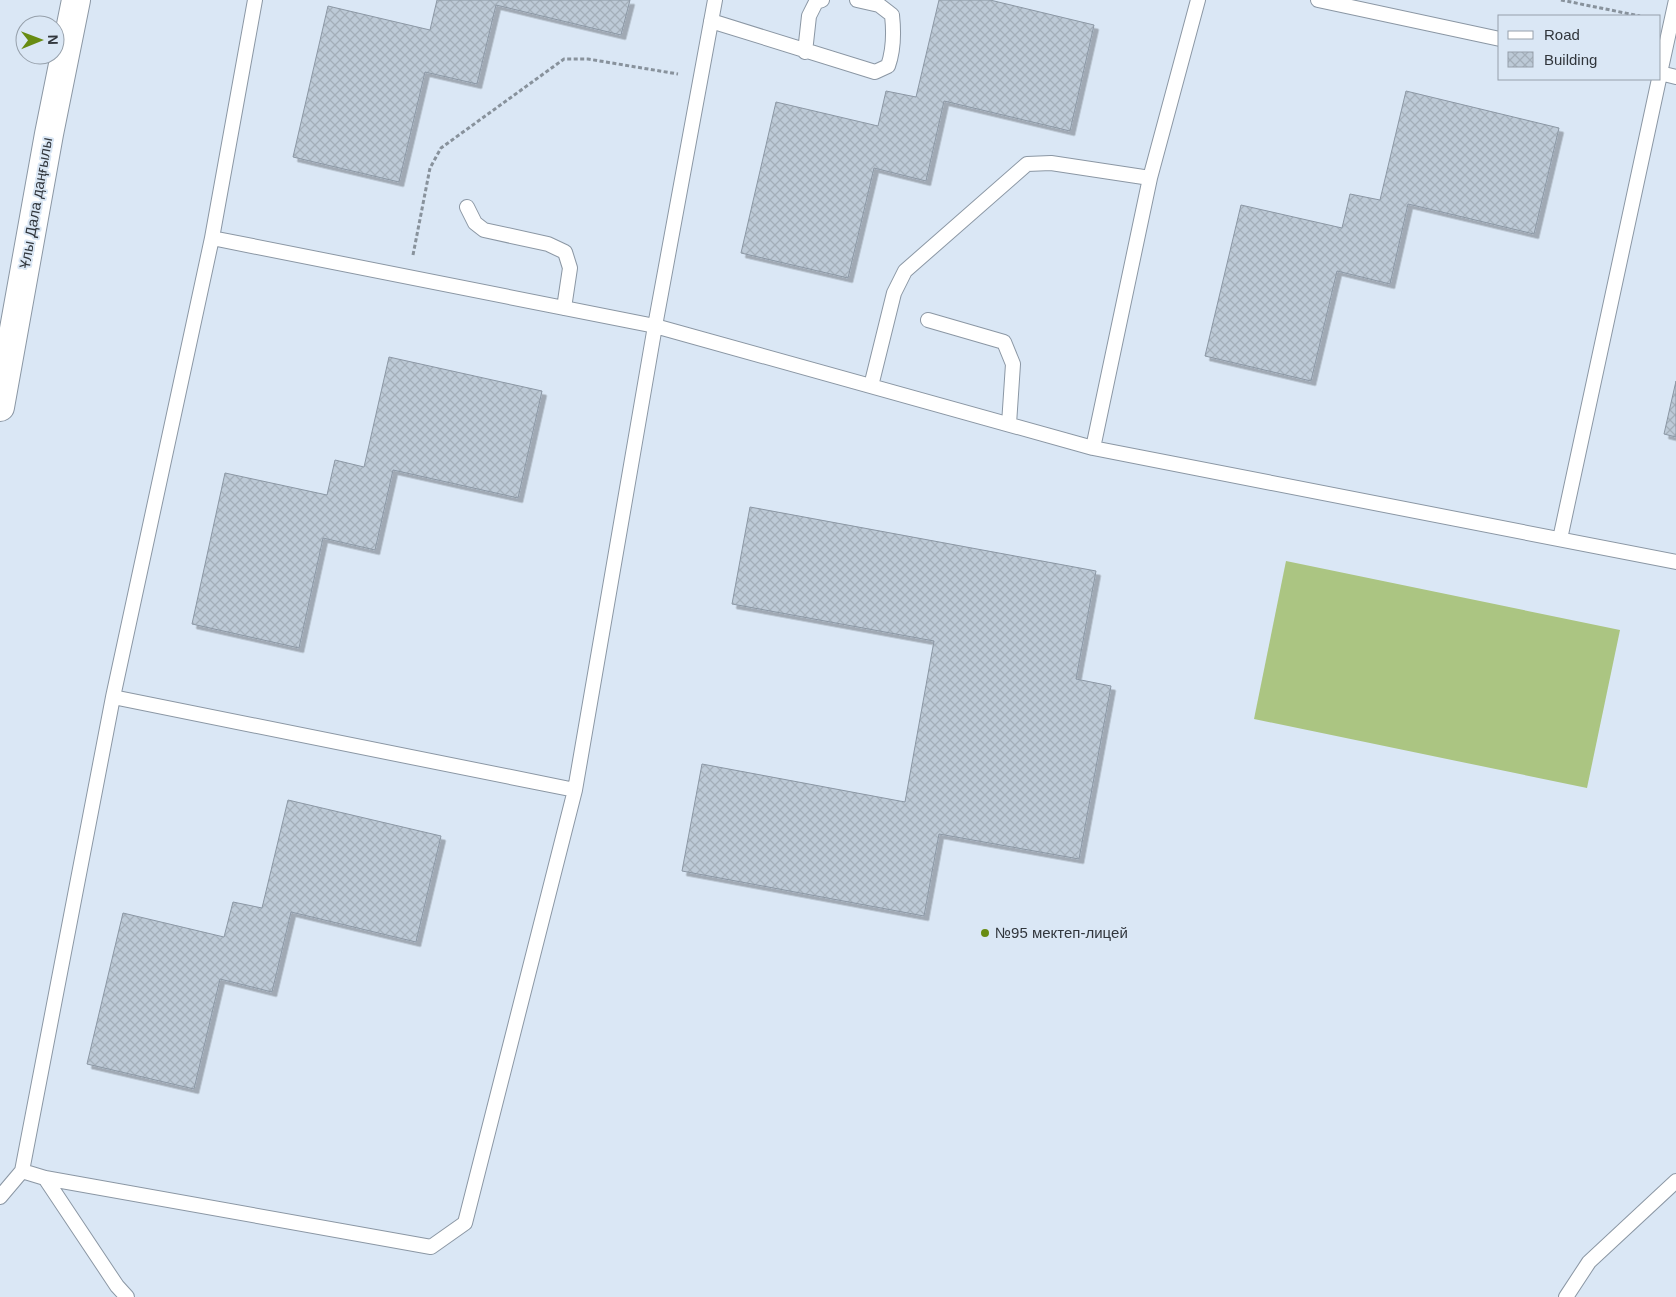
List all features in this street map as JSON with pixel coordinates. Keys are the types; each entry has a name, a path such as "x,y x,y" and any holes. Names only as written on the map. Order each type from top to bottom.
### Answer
{"main road":[{"name":"Ұлы Дала даңғылы","path":"0,407 49,134 76,0"},
{"path":"49,134 88,0"}],"lane":[{"path":"0,1197 22,1171 113,698 212,238 255,0"},
{"path":"22,1171 46,1178 431,1246 465,1223 574,790 655,326 715,0"},
{"path":"805,52 809,16 816,2 822,0"},
{"path":"711,21 805,52 875,72 888,66 892,55 894,32 892,15 879,5 857,0"},
{"path":"1094,448 1150,178 1198,0"},
{"path":"1318,0 1498,39"},
{"path":"1661,68 1676,0"},
{"path":"1661,73 1676,76"},
{"path":"1560,539 1658,80"},
{"path":"871,386 894,293 905,271 1027,164 1051,163 1150,178"},
{"path":"467,207 476,223 484,230 548,244 565,252 570,268 564,308"},
{"path":"212,238 655,326 1094,448 1676,562"},
{"path":"928,320 1004,342 1013,364 1009,424"},
{"path":"113,698 574,790"},
{"path":"46,1178 117,1286 127,1297"},
{"path":"1566,1297 1589,1262 1676,1182"}],"path":[{"path":"1561,0 1635,15"},
{"path":"409,277 430,168 441,148 564,59 588,59 701,78"}],"green space":[{"path":"1286,561 1620,630 1587,788 1254,719"}],"building":[{"path":"437,0 630,0 621,35 496,5 477,84 425,72 399,182 293,157 328,6 430,30"},
{"path":"939,0 990,0 1094,25 1070,131 944,101 926,181 874,168 848,278 741,253 776,102 878,126 886,91 916,97"},
{"path":"1406,91 1559,128 1534,234 1408,204 1390,284 1337,271 1311,381 1205,356 1241,205 1342,228 1350,194 1380,200"},
{"path":"389,357 542,391 518,498 393,470 375,550 323,538 299,648 192,624 225,473 327,495 335,460 364,467"},
{"path":"1676,381 1676,437 1664,434"},
{"path":"750,507 1096,571 1076,679 1111,686 1079,859 939,834 924,916 682,871 702,764 905,802 934,641 732,604"},
{"path":"288,800 441,836 416,942 291,912 272,992 220,979 194,1089 87,1064 123,913 224,937 233,902 262,908"}],"place":[{"name":"№95 мектеп-лицей","path":"985,933"}]}
